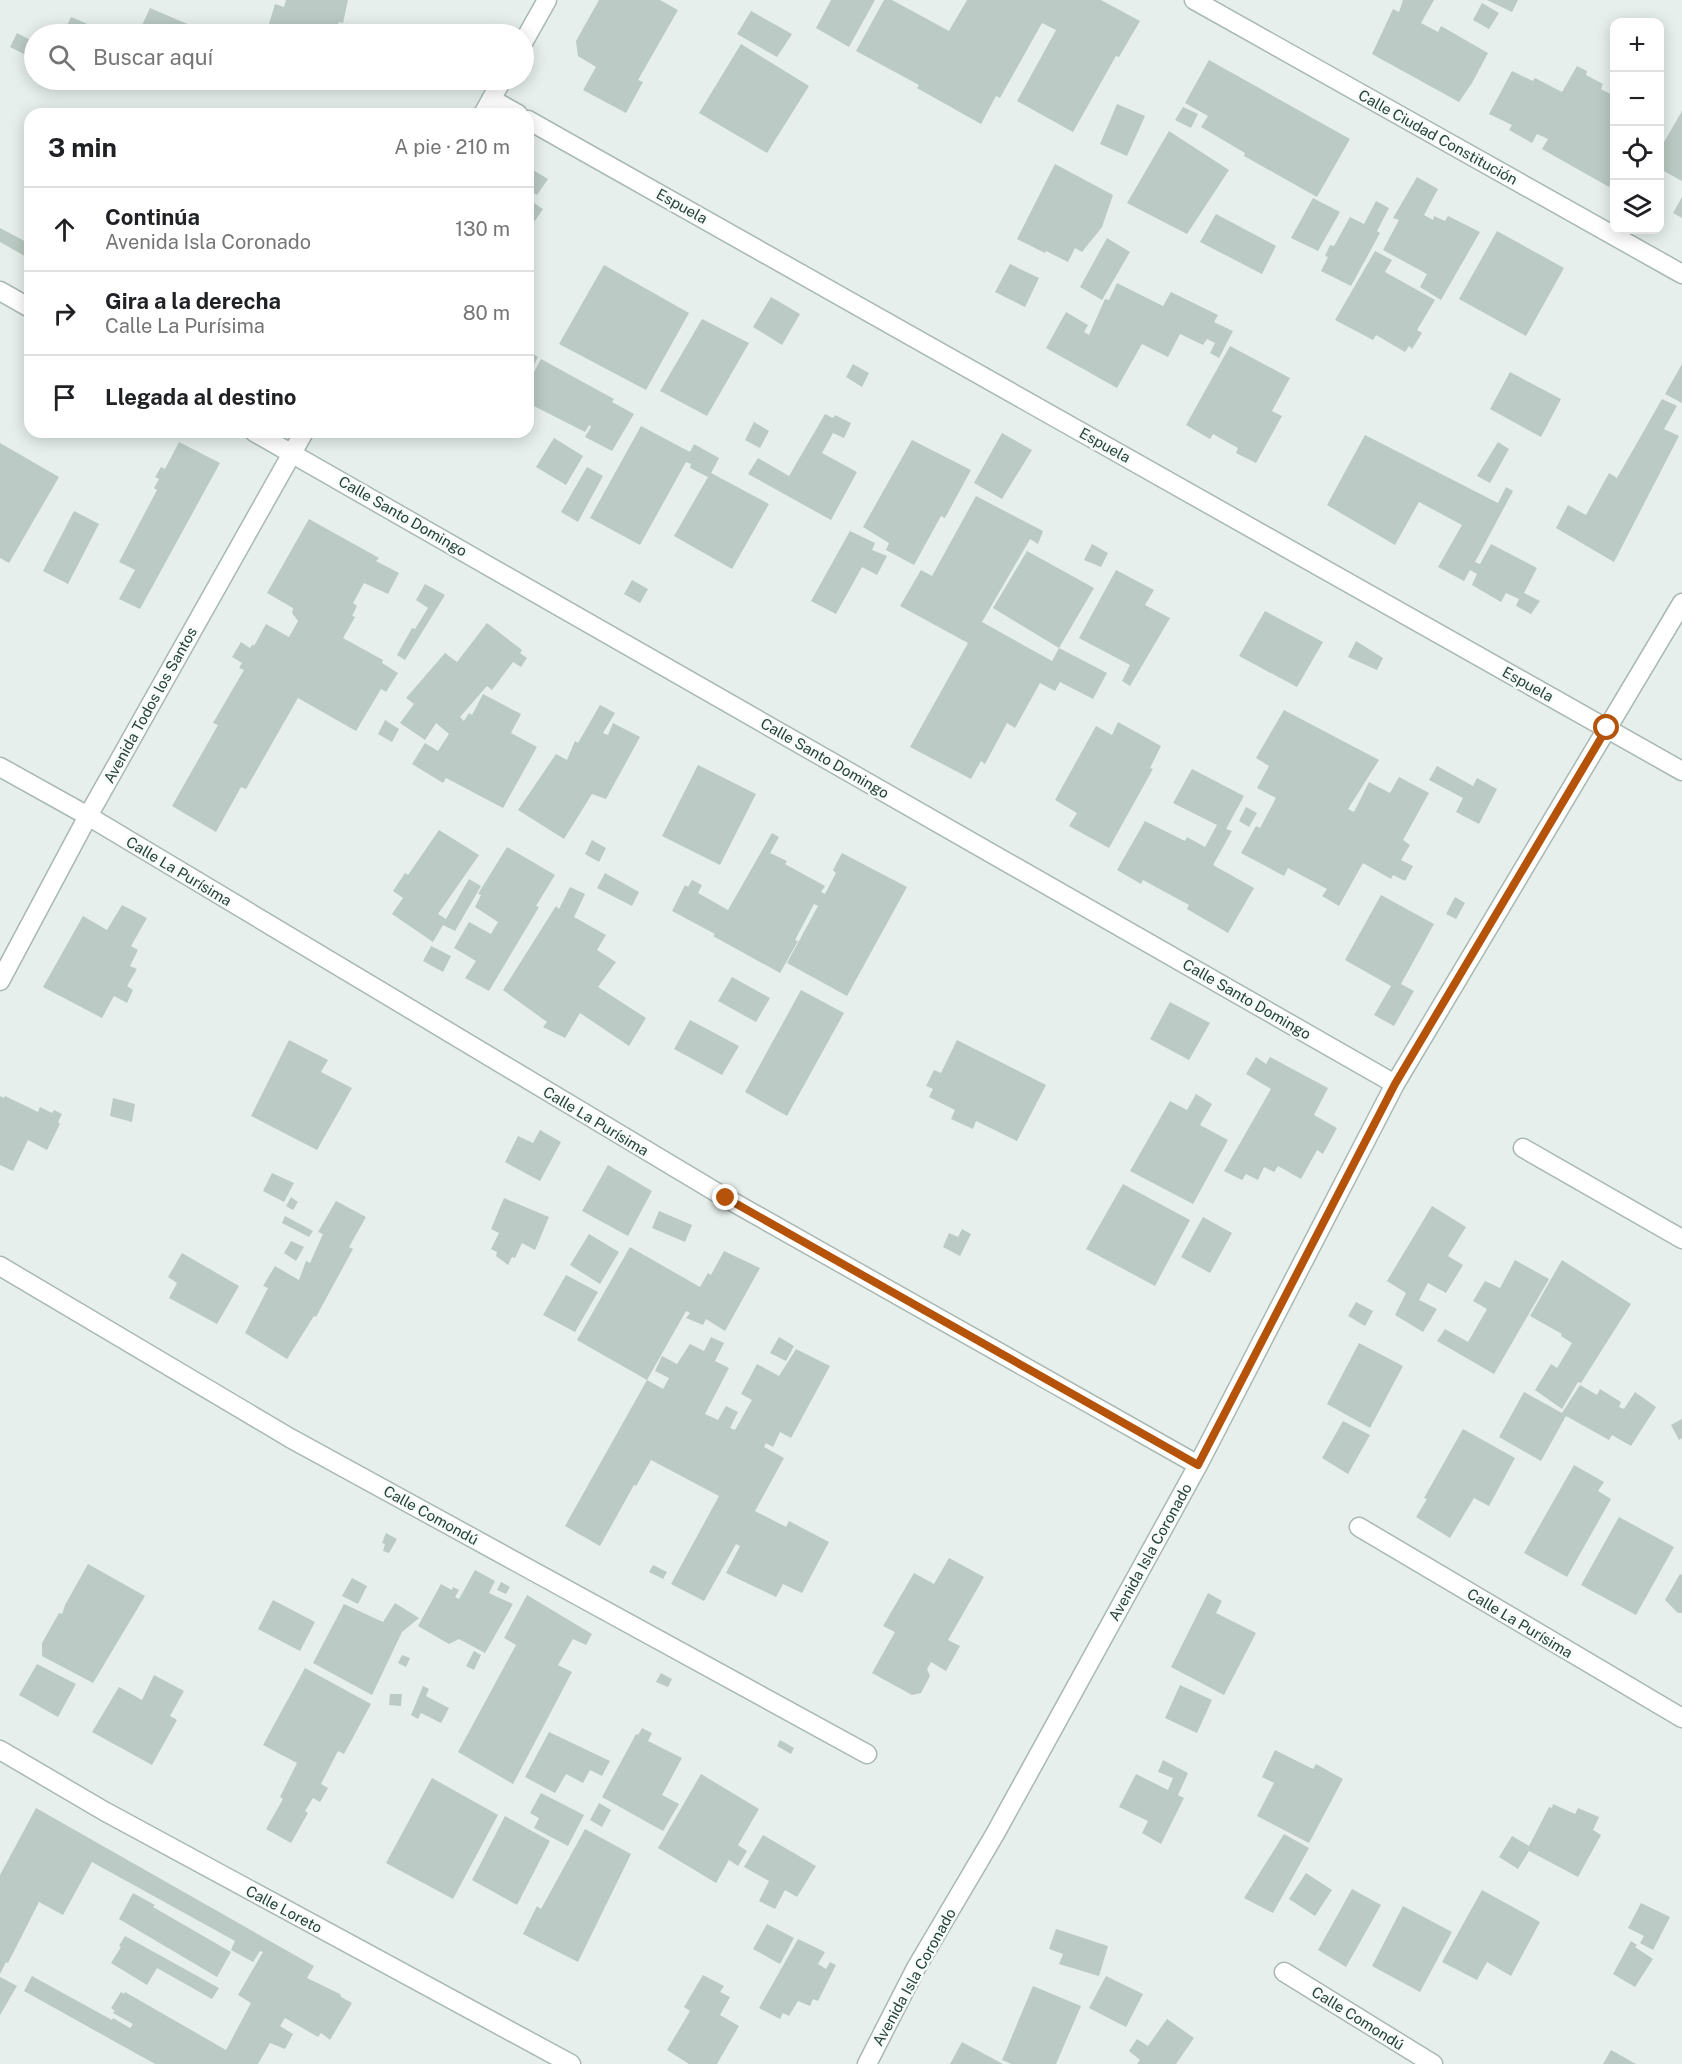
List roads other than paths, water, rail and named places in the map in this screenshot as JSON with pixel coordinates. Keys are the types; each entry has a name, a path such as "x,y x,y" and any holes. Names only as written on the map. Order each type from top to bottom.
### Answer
{"street":[{"path":"534,24 547,0"},
{"name":"Calle Ciudad Constitución","path":"1194,0 1682,274"},
{"path":"487,106 496,90"},
{"name":"Espuela","path":"534,123 1682,771"},
{"path":"0,291 24,305"},
{"name":"Calle Santo Domingo","path":"265,438 1395,1084"},
{"name":"Avenida Todos los Santos","path":"0,981 88,816 301,438"},
{"name":"Avenida Isla Coronado","path":"867,2064 916,1968 995,1834 1198,1465 1395,1084 1682,603"},
{"name":"Calle La Purísima","path":"0,767 88,816 726,1198 1198,1465"},
{"path":"1523,1148 1682,1239"},
{"name":"Calle Comondú","path":"0,1266 300,1443 867,1754"},
{"name":"Calle La Purísima","path":"1359,1527 1682,1718"},
{"name":"Calle Loreto","path":"0,1750 104,1811 571,2064"},
{"name":"Calle Comondú","path":"1284,1972 1432,2064"}]}
